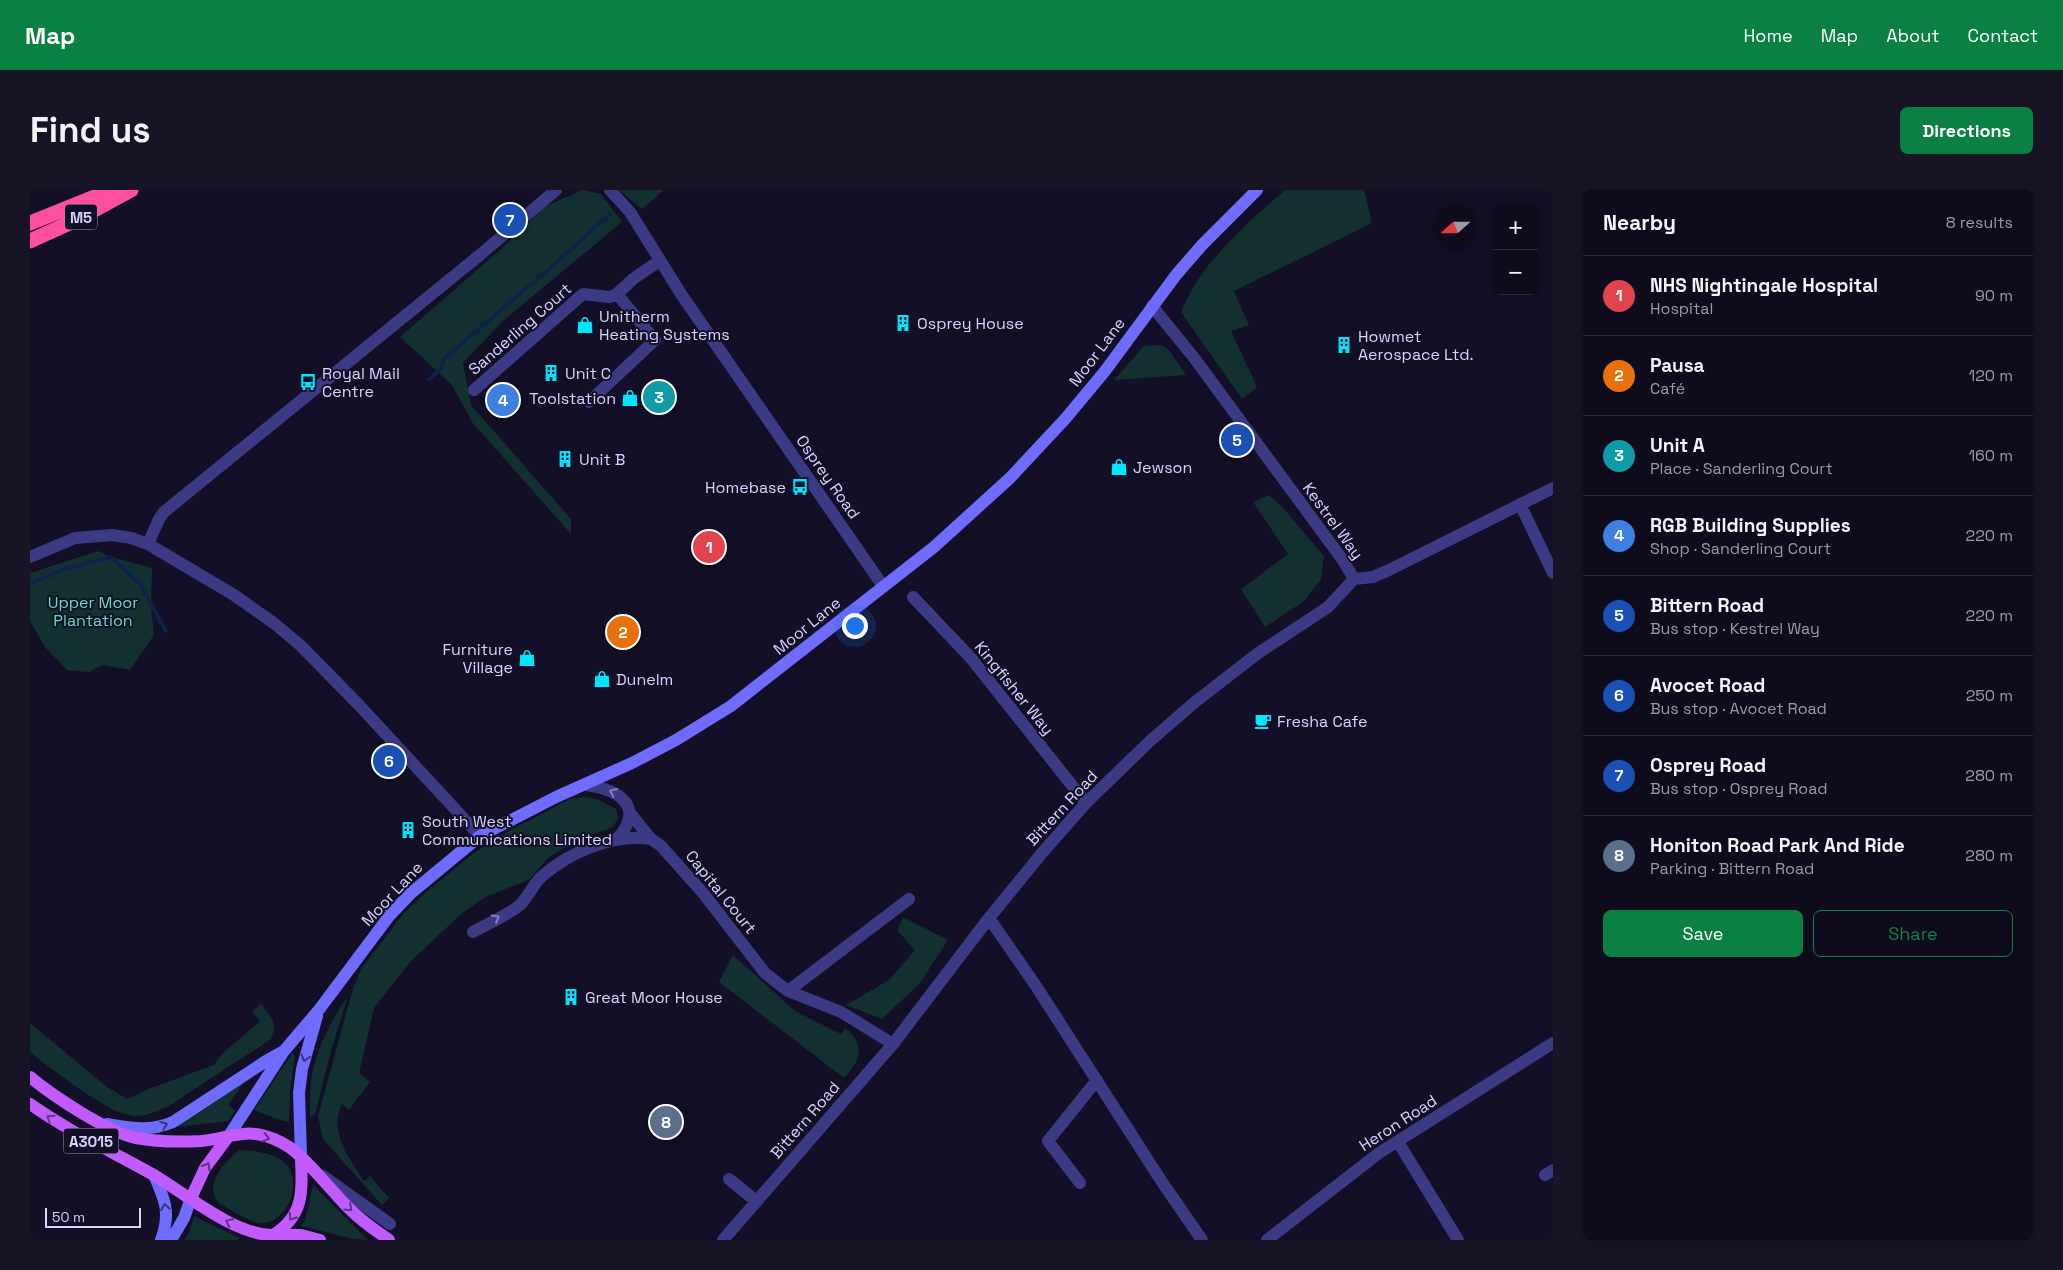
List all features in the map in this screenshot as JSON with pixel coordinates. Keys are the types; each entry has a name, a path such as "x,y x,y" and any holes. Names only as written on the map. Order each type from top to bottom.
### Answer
{"highway":[{"name":"M5","path":"30,223 112,190"},
{"name":"M5","path":"30,241 74,221 131,190"}],"main road":[{"name":"Moor Lane","path":"228,1137 284,1051 318,1011 390,915 435,872 480,836 524,812 585,785 676,740 731,706 883,586 914,564 969,517 1025,463 1093,387 1152,306 1202,245 1257,190"},
{"name":"Moor Lane","path":"301,1157 299,1093 302,1069 318,1011"},
{"path":"99,1122 140,1129 158,1128 173,1122 266,1060 284,1051"},
{"name":"A3015","path":"30,1077 44,1088 99,1122 134,1137 202,1141 228,1137"},
{"name":"A3015","path":"30,1104 54,1120 191,1198"},
{"path":"171,1240 184,1218 205,1168 228,1137 250,1133 289,1146 317,1172 342,1202 365,1223 389,1240"},
{"path":"257,1240 283,1228 294,1218 299,1206 302,1190 301,1157"},
{"path":"154,1176 166,1209 165,1228 161,1240"},
{"path":"191,1198 220,1218 250,1231 271,1235 301,1235 320,1240"}],"street":[{"path":"148,544 156,523 164,512 481,254 556,190"},
{"name":"Osprey Road","path":"610,190 630,212 658,261 883,586"},
{"path":"589,402 655,340 617,294 634,278 658,261"},
{"name":"Sanderling Court","path":"474,390 583,294 610,297 617,294"},
{"name":"Kestrel Way","path":"1152,306 1236,414 1342,559 1354,579 1373,577 1389,570 1553,488"},
{"path":"1520,504 1553,573"},
{"path":"30,557 75,538 112,535 131,538 148,544 234,594 288,634 358,704 480,836"},
{"name":"Bittern Road","path":"723,1240 893,1044 989,918 1086,803 1150,741 1195,702 1257,654 1328,608 1354,579"},
{"name":"Kingfisher Way","path":"913,597 970,657 1086,803"},
{"name":"Capital Court","path":"585,785 600,787 618,794 627,802 630,813 651,839 661,846 703,893 765,973 788,991 842,1012 893,1044"},
{"path":"616,840 629,822 630,813"},
{"path":"473,932 520,905 540,878 573,854 616,840 651,839"},
{"path":"788,991 909,900"},
{"path":"989,918 1036,986 1162,1182 1202,1240"},
{"name":"Heron Road","path":"1267,1240 1379,1153 1553,1043"},
{"path":"1080,1183 1048,1141 1097,1080"},
{"path":"1398,1142 1458,1240"},
{"path":"317,1172 390,1224"},
{"path":"729,1179 756,1201"}],"green space":[{"path":"583,190 601,194 622,222 503,321 463,363 471,405 571,519 571,534 472,422 452,385 400,337 500,250 546,206"},
{"path":"619,190 664,190 642,209"},
{"path":"1285,190 1364,190 1372,223 1234,291 1249,325 1231,331 1257,387 1242,399 1181,312 1200,276 1212,260 1254,217"},
{"path":"1161,345 1169,350 1186,375 1114,380 1144,346"},
{"path":"1269,495 1284,509 1324,556 1321,579 1304,601 1265,627 1241,589 1288,554 1253,502"},
{"name":"Upper Moor Plantation","path":"98,551 111,557 152,568 151,606 154,635 130,670 102,665 89,672 67,670 45,647 30,621 30,573"},
{"path":"584,797 597,799 616,809 618,818 613,827 562,849 548,858 529,880 485,897 460,915 411,961 374,1008 359,1073 370,1082 349,1110 342,1104 338,1114 338,1125 339,1135 347,1154 364,1181 370,1176 389,1198 382,1205 323,1139 318,1116 352,992 361,969 404,913 425,893 474,853 511,830 570,799"},
{"path":"903,917 948,940 920,983 882,1019 846,1005 889,980 915,950 897,930"},
{"path":"733,955 795,1011 841,1034 845,1028 852,1034 856,1040 859,1053 854,1065 844,1078 719,982"},
{"path":"348,996 331,1051 315,1115 310,1117 314,1064 326,1033"},
{"path":"261,1004 271,1017 274,1025 270,1040 167,1107 142,1116 121,1113 94,1099 30,1052 30,1023 107,1087 127,1099 151,1088 214,1065 221,1055 260,1021 252,1012"},
{"path":"293,1052 295,1057 290,1091 289,1122 254,1110"},
{"path":"247,1078 228,1105 235,1111 228,1121 176,1127"},
{"path":"239,1150 265,1153 277,1157 287,1165 291,1173 293,1183 289,1203 277,1218 269,1222 259,1223 250,1220 220,1204 215,1197 213,1190 217,1175 227,1161"},
{"path":"313,1185 368,1240 343,1237 300,1226 305,1221"},
{"path":"194,1216 239,1238 237,1240 184,1240 189,1233"}],"waterway":[{"path":"429,379 441,369 444,359 610,214"},
{"path":"30,584 62,570 111,557 140,584 166,631"}],"place":[{"name":"Osprey Road","path":"510,220"},
{"name":"Osprey House","path":"903,323"},
{"name":"Unitherm Heating Systems","path":"585,325"},
{"name":"Howmet Aerospace Ltd.","path":"1344,345"},
{"name":"Unit C","path":"551,373"},
{"name":"Royal Mail Centre","path":"308,382"},
{"name":"Unit A","path":"659,397"},
{"name":"Toolstation","path":"630,398"},
{"name":"RGB Building Supplies","path":"503,400"},
{"name":"Bittern Road","path":"1237,440"},
{"name":"Unit B","path":"565,459"},
{"name":"Jewson","path":"1119,467"},
{"name":"Homebase","path":"800,487"},
{"name":"NHS Nightingale Hospital","path":"709,547"},
{"name":"Pausa","path":"623,632"},
{"name":"Furniture Village","path":"527,658"},
{"name":"Dunelm","path":"602,679"},
{"name":"Fresha Cafe","path":"1263,721"},
{"name":"Avocet Road","path":"389,761"},
{"name":"South West Communications Limited","path":"408,830"},
{"name":"Great Moor House","path":"571,997"},
{"name":"Honiton Road Park And Ride","path":"666,1122"}]}
